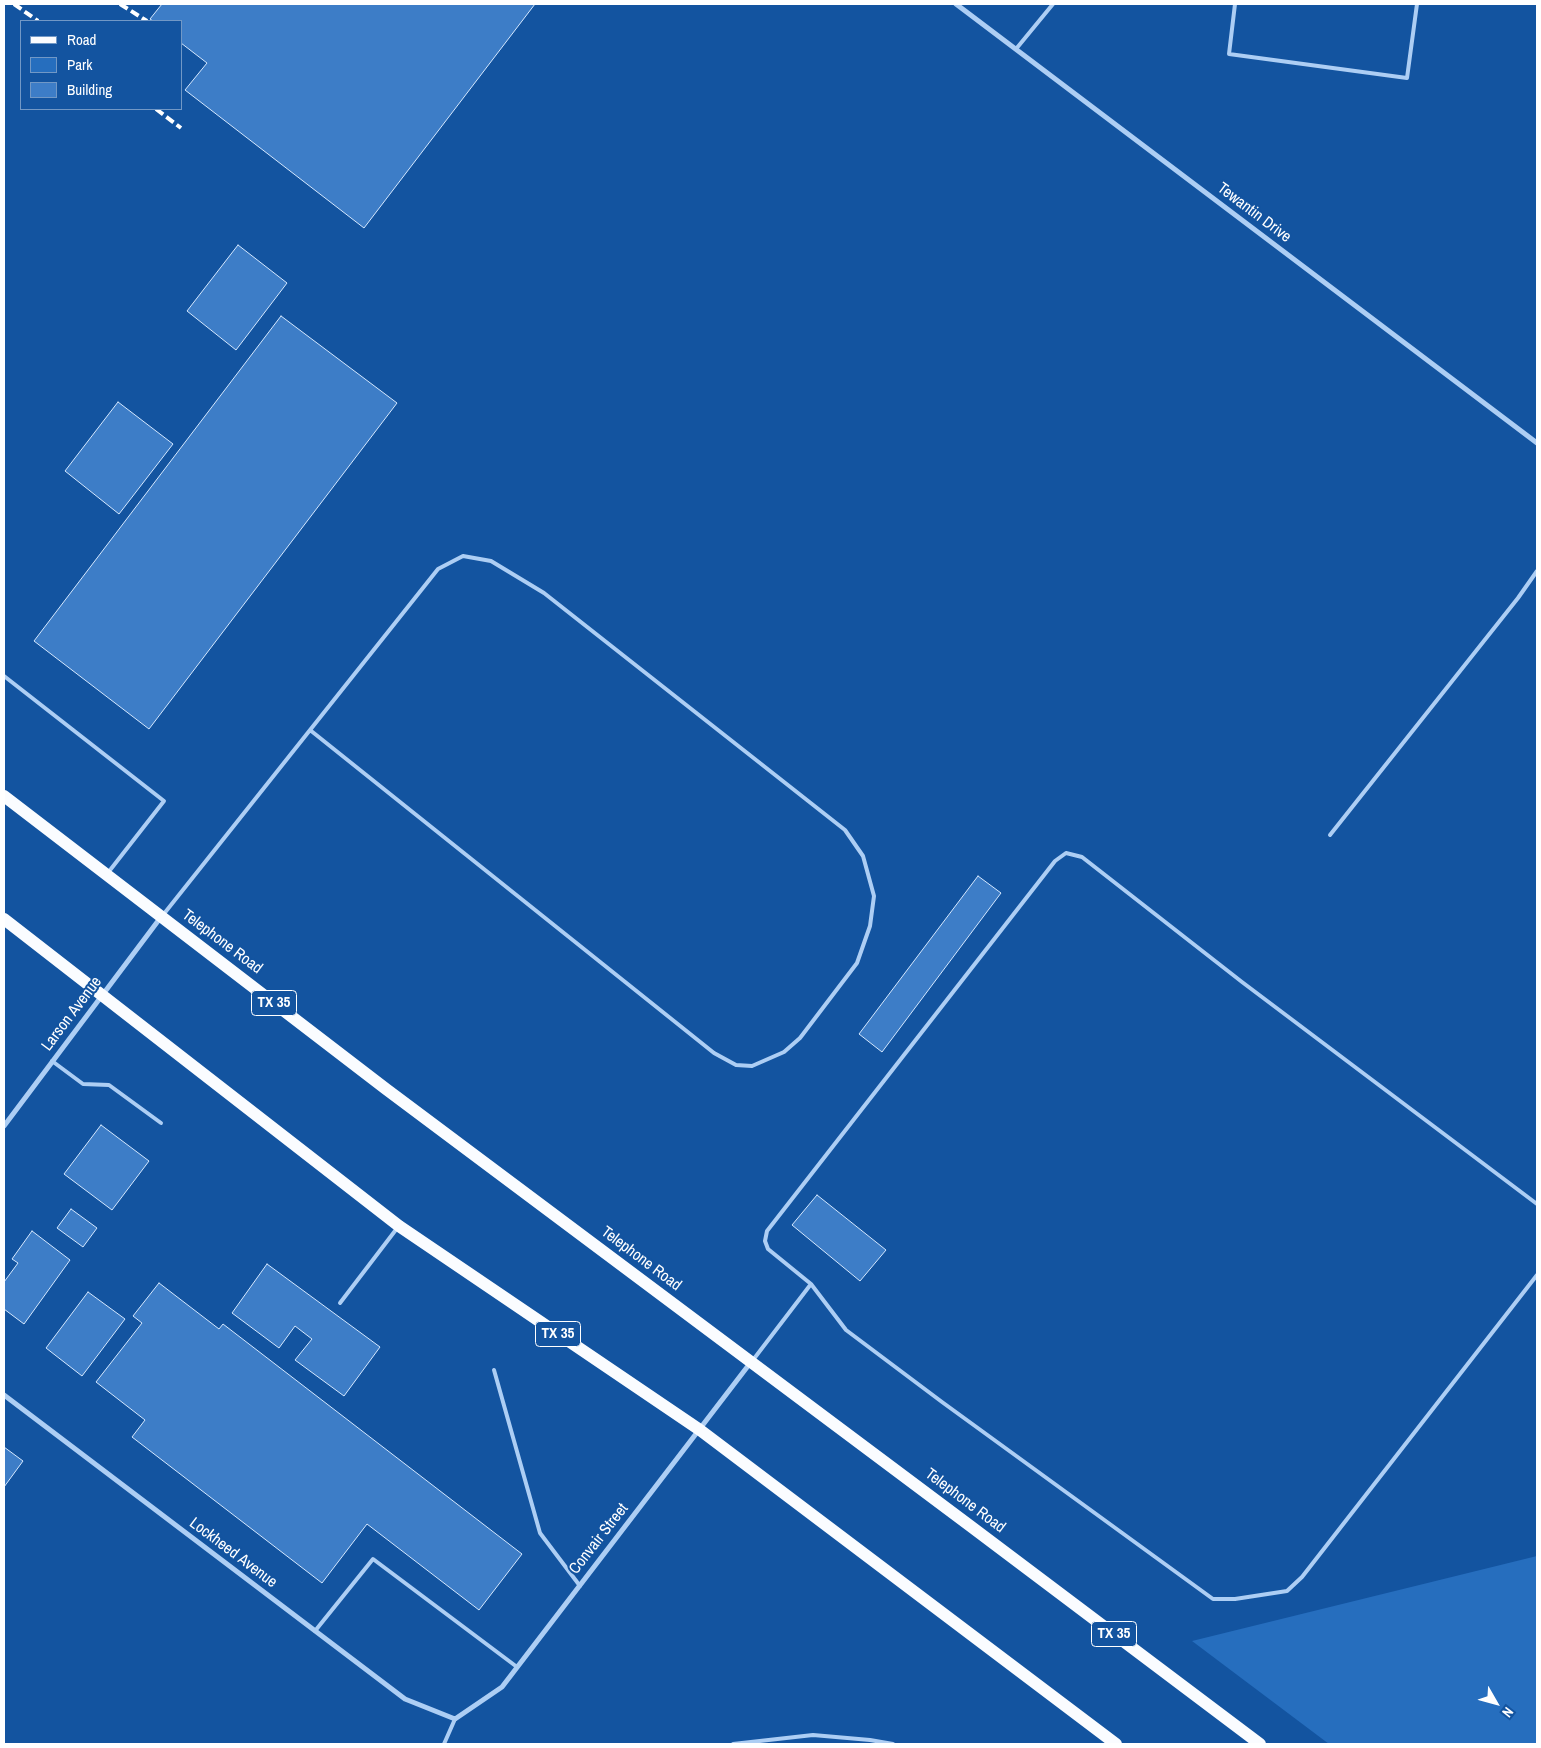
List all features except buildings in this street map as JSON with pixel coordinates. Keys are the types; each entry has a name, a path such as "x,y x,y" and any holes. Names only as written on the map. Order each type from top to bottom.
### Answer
{"main road":[{"name":"Telephone Road","path":"4,796 386,1089 1260,1744"},
{"name":"TX 35","path":"4,919 399,1226 700,1430 1116,1744"}],"street":[{"name":"Tewantin Drive","path":"956,4 1537,443"},
{"name":"Larson Avenue","path":"4,1126 161,917"},
{"name":"Convair Street","path":"455,1719 502,1687 752,1362"},
{"name":"Lockheed Avenue","path":"4,1395 404,1699 455,1719"}],"lane":[{"path":"1016,49 1053,4"},
{"path":"1235,4 1230,54 1407,78 1417,4"},
{"path":"161,917 438,569 463,556 491,561 544,593 845,830 863,856 874,896 870,926 857,963 800,1038 784,1052 752,1066 736,1065 714,1053 310,730"},
{"path":"1330,834 1537,571"},
{"path":"4,676 164,801 107,874"},
{"path":"1537,1204 1242,982 1082,857 1066,853 1055,861 768,1231 765,1241 768,1249 811,1284 846,1330 1213,1599 1235,1599 1287,1591 1302,1577 1537,1275"},
{"path":"52,1061 83,1084 109,1085 161,1123"},
{"path":"340,1303 399,1226"},
{"path":"752,1362 811,1284"},
{"path":"494,1370 540,1532 580,1586"},
{"path":"315,1631 373,1559 517,1667"},
{"path":"444,1744 455,1719"},
{"path":"733,1744 813,1735 893,1744"}],"green space":[{"path":"1537,1556 1537,1744 1329,1744 1192,1641"}],"railway":[{"path":"14,4 37,20"},
{"path":"120,4 145,20"},
{"path":"157,110 181,128"}]}
